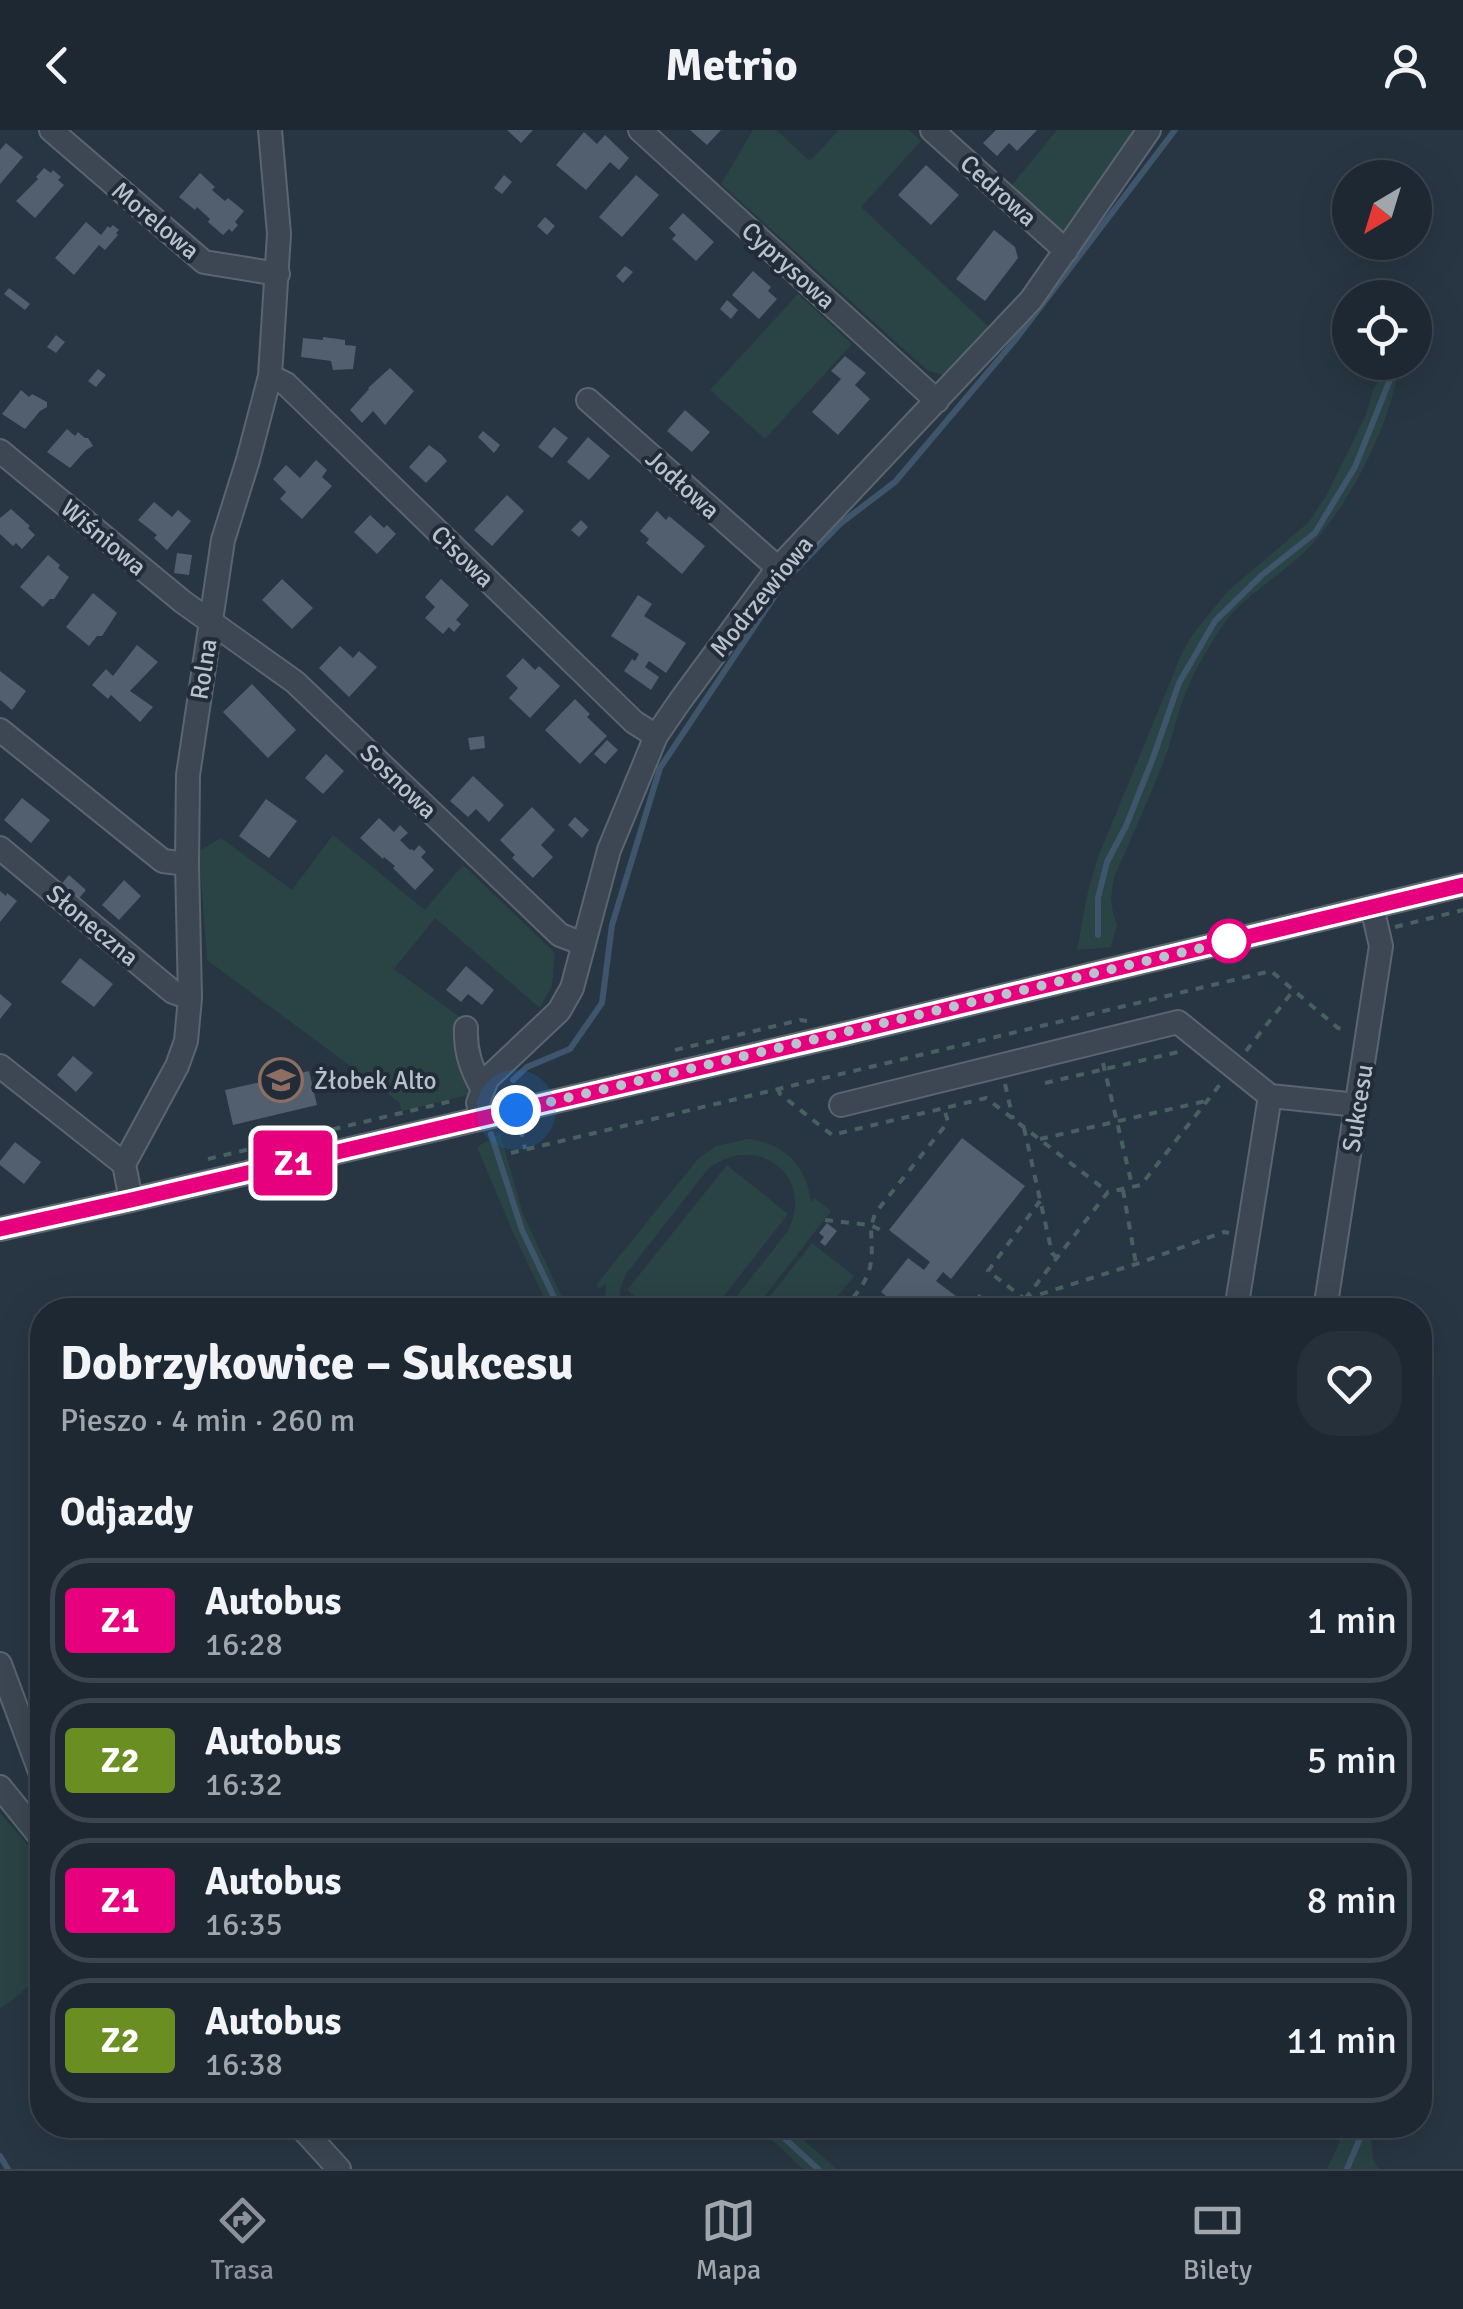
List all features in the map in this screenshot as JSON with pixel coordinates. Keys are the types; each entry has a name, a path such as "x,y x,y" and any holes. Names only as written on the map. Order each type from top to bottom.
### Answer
{"street":[{"name":"Morelowa","path":"51,130 204,262 278,274"},
{"name":"Rolna","path":"124,1164 184,1052 190,998 188,775 223,540 270,376 279,234 270,130"},
{"name":"Cyprysowa","path":"640,130 937,401"},
{"name":"Cedrowa","path":"932,130 1066,251"},
{"name":"Modrzewiowa","path":"482,1088 559,1011 572,988 609,850 656,736 778,568 1031,300 1149,130"},
{"name":"Cisowa","path":"270,376 286,384 634,722 656,736"},
{"name":"Jodłowa","path":"588,400 778,568"},
{"name":"Wiśniowa","path":"0,450 210,620"},
{"name":"Sosnowa","path":"210,620 295,682 560,936 584,944"},
{"path":"0,730 163,861 187,864"},
{"name":"Słoneczna","path":"0,848 173,992 190,998"},
{"path":"0,1229 1463,885"},
{"name":"Sukcesu","path":"1327,1298 1381,946 1372,907"},
{"path":"841,1104 1178,1022 1270,1096 1357,1105"},
{"path":"466,1028 466,1048 482,1088 478,1103 482,1118"},
{"path":"0,1066 124,1164 131,1200"},
{"path":"1238,1298 1270,1096"},
{"path":"0,1664 30,1745"},
{"path":"0,1787 30,1823"},
{"path":"311,2138 339,2169"}],"path":[{"path":"1378,931 1463,910"},
{"path":"512,1152 1271,971 1338,1028 1346,1030"},
{"path":"1026,1298 1108,1192 1141,1184 1294,990"},
{"path":"1098,1042 1133,1187"},
{"path":"1045,1083 1178,1052"},
{"path":"778,1088 780,1094 832,1136 986,1098 1108,1192"},
{"path":"1040,1140 1207,1101"},
{"path":"852,1298 865,1282 871,1266 870,1225 876,1212 948,1122 944,1108"},
{"path":"1024,1127 1052,1254 1057,1258"},
{"path":"1123,1189 1136,1264"},
{"path":"1024,1298 988,1270 1040,1201"},
{"path":"825,1220 870,1225 883,1232"},
{"path":"1028,1298 1224,1232 1248,1236"}],"green space":[{"path":"753,130 776,130 810,161 839,130 909,130 921,141 861,207 991,329 947,376 928,371 721,184"},
{"path":"1057,130 1137,130 1067,233 1055,232 1010,193 1012,185"},
{"path":"798,294 852,344 765,439 710,390"},
{"path":"1379,380 1396,380 1374,447 1348,496 1301,555 1230,616 1191,681 1162,766 1114,878 1111,898 1117,925 1111,947 1077,950 1098,857 1182,653 1227,592 1309,522 1366,415"},
{"path":"333,835 425,910 463,865 555,953 552,986 540,1008 435,918 394,969 465,1021 460,1055 472,1094 402,1111 399,1102 207,960 199,851 221,838 292,890"},
{"path":"500,1133 523,1214 562,1298 544,1298 477,1147"},
{"path":"749,1139 773,1146 799,1168 811,1202 815,1198 831,1211 763,1298 735,1298 787,1232 794,1212 794,1193 777,1165 762,1157 727,1158 708,1169 626,1274 620,1298 605,1298 606,1283 600,1289 596,1285 698,1159 716,1146"},
{"path":"727,1165 788,1214 722,1298 637,1298 627,1290"},
{"path":"812,1243 854,1276 837,1298 768,1298"},
{"path":"0,1813 30,1847 30,1984 0,2008"},
{"path":"770,2138 801,2138 837,2169 803,2169"},
{"path":"1340,2138 1371,2138 1373,2160 1379,2169 1327,2169"}],"building":[{"path":"507,130 533,130 521,143"},
{"path":"690,130 721,130 707,145"},
{"path":"996,130 1037,130 1017,151 1009,143 997,156 983,143"},
{"path":"584,132 597,144 605,135 629,158 619,170 610,162 586,190 556,165"},
{"path":"6,143 23,157 0,184 0,150"},
{"path":"926,165 959,195 931,225 898,195"},
{"path":"44,168 51,173 53,170 64,185 35,218 16,201"},
{"path":"200,173 215,187 212,190 244,211 232,232 229,229 223,235 197,207 195,210 179,197"},
{"path":"504,175 512,182 502,194 494,188"},
{"path":"636,175 659,195 622,237 599,217"},
{"path":"683,213 714,242 696,261 672,239 676,235 669,228"},
{"path":"545,217 555,226 547,235 537,226"},
{"path":"86,222 101,235 113,225 119,230 118,235 105,250 99,245 74,275 55,258"},
{"path":"994,230 1015,247 1018,258 985,301 956,279"},
{"path":"625,266 633,272 623,283 616,276"},
{"path":"753,271 771,287 768,291 777,299 759,319 732,295"},
{"path":"9,288 30,304 25,310 4,294"},
{"path":"727,300 738,310 731,319 720,309"},
{"path":"56,335 65,342 56,353 47,347"},
{"path":"323,337 356,346 353,369 333,370 331,361 301,357 303,338"},
{"path":"845,356 866,373 855,385 870,399 838,435 812,412 841,379 831,371"},
{"path":"390,368 414,391 385,425 373,411 362,423 350,410"},
{"path":"98,369 106,375 96,387 88,381"},
{"path":"21,390 29,397 32,394 47,402 47,407 25,429 2,414"},
{"path":"685,410 710,432 692,452 667,431"},
{"path":"554,427 568,438 552,458 538,447"},
{"path":"67,429 75,436 78,432 88,438 93,446 70,468 47,452"},
{"path":"483,431 500,445 494,453 478,437"},
{"path":"588,437 610,456 589,480 567,462"},
{"path":"429,445 447,461 426,483 409,467"},
{"path":"316,460 327,470 322,477 332,486 302,519 280,499 286,492 273,479 286,465 300,478"},
{"path":"507,495 524,511 492,546 474,530"},
{"path":"154,502 172,517 178,510 191,521 167,550 154,538 157,535 138,520"},
{"path":"11,509 35,535 22,549 0,534 0,518"},
{"path":"657,511 666,520 669,516 705,546 682,574 646,543 649,539 640,531"},
{"path":"370,515 396,534 377,554 354,532"},
{"path":"581,520 588,527 579,537 571,530"},
{"path":"177,553 192,555 189,575 174,573"},
{"path":"48,555 69,577 54,599 43,607 20,587"},
{"path":"282,579 313,608 292,629 262,600"},
{"path":"441,579 469,605 456,620 461,624 454,632 449,627 443,634 425,618 435,607 425,597"},
{"path":"93,593 117,613 102,636 97,636 89,646 66,627"},
{"path":"638,595 652,604 644,616 686,643 666,673 649,661 645,667 659,677 651,690 624,671 639,654 611,636"},
{"path":"137,645 158,662 130,691 153,707 140,722 111,695 108,699 92,685 106,669 113,676"},
{"path":"340,646 353,658 359,651 377,667 349,697 319,668"},
{"path":"523,658 535,670 539,666 560,686 530,718 509,698 518,688 506,676"},
{"path":"0,671 26,691 12,710 0,700"},
{"path":"252,684 296,730 268,758 223,712"},
{"path":"575,699 607,736 580,764 545,730"},
{"path":"484,736 485,748 470,750 468,738"},
{"path":"607,740 618,750 605,764 594,754"},
{"path":"326,754 344,771 323,794 305,778"},
{"path":"473,776 504,805 489,822 476,809 468,817 450,801"},
{"path":"22,798 50,820 31,843 4,820"},
{"path":"266,799 297,821 269,858 239,836"},
{"path":"532,807 555,830 541,845 553,857 533,878 500,840"},
{"path":"575,817 589,830 582,838 568,825"},
{"path":"379,818 394,832 400,825 408,833 400,840 410,850 419,845 426,852 421,857 434,870 415,890 395,866 360,838"},
{"path":"69,875 86,890 76,902 58,888"},
{"path":"124,880 141,896 119,920 102,905"},
{"path":"0,891 17,901 0,922"},
{"path":"80,958 113,984 94,1007 61,982"},
{"path":"466,966 494,990 482,1005 468,994 461,1002 446,990"},
{"path":"0,994 12,1004 0,1019"},
{"path":"73,1056 93,1073 76,1092 57,1075"},
{"path":"309,1071 317,1105 233,1125 225,1090"},
{"path":"962,1138 1025,1186 951,1279 943,1272 936,1281 958,1298 888,1298 881,1292 908,1258 924,1270 930,1262 889,1230"},
{"path":"15,1142 41,1162 24,1184 0,1165"},
{"path":"827,1223 837,1231 825,1246 819,1233"}],"waterway":[{"path":"513,1080 527,1067 570,1049 602,1003 612,925 660,768 784,582 841,523 895,482 1016,339 1175,130"},
{"path":"1098,935 1098,898 1107,862 1126,826 1179,683 1215,621 1262,575 1315,533 1355,467 1390,380"},
{"path":"491,1134 522,1230 554,1298"},
{"path":"784,2138 818,2169"},
{"path":"1347,2169 1360,2138"},
{"path":"0,2156 8,2169"}],"bus line":[{"name":"Z1","path":"0,1229 840,1035 1463,885"}],"place":[{"name":"Żłobek Alto","path":"281,1080"}],"route":[{"path":"516,1110 1235,940 1229,941"}]}
